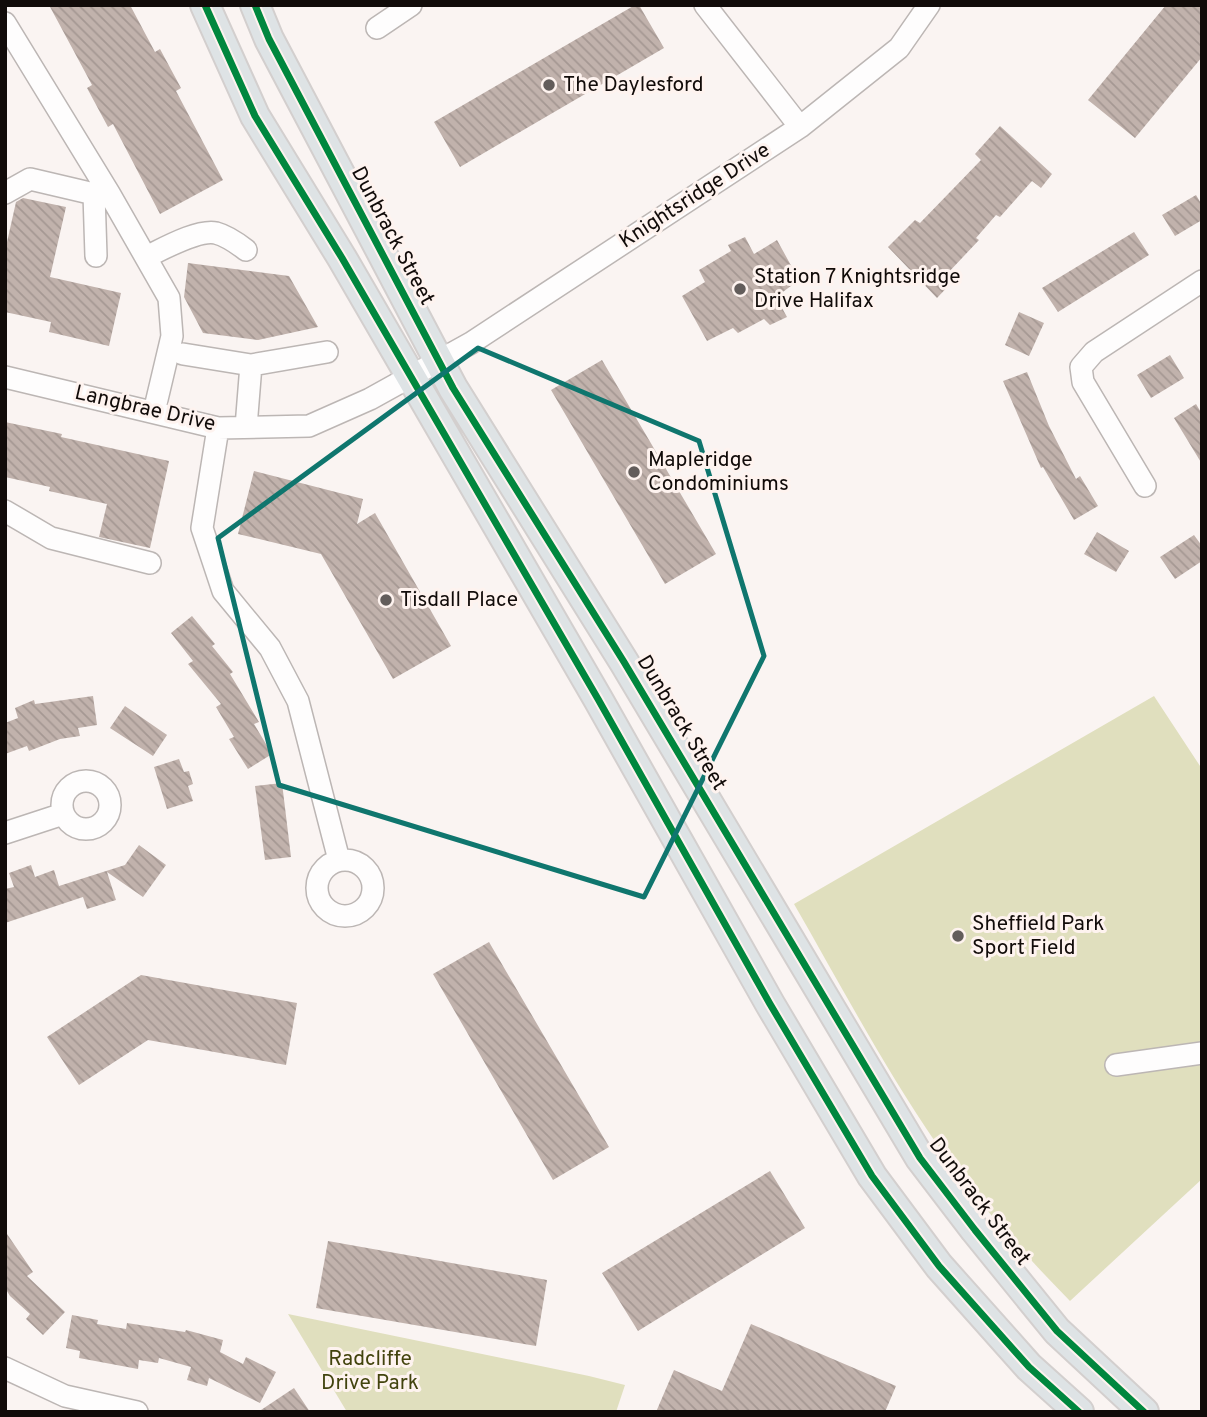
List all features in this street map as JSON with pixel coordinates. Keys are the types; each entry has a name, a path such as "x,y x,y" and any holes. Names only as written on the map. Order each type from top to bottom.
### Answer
{"main road":[{"path":"205,5 255,117 342,258 598,699 770,1004 872,1176 939,1266 1029,1367 1079,1412"},
{"name":"Dunbrack Street","path":"255,5 268,39 438,361 624,662 920,1158 1057,1331 1144,1412"}],"street":[{"path":"377,28 411,5"},
{"path":"705,5 800,127"},
{"name":"Knightsridge Drive","path":"438,361 471,343 800,127 899,48 929,5"},
{"path":"5,23 102,194 146,257 169,298 172,336 154,412"},
{"path":"5,193 30,179 102,194"},
{"path":"96,256 102,194"},
{"path":"146,257 193,236 214,232 246,250"},
{"path":"1145,486 1083,382 1080,367 1094,352 1202,281"},
{"path":"184,354 251,365 327,352"},
{"name":"Langbrae Drive","path":"5,377 218,428 309,426 370,399 438,361"},
{"path":"246,427 251,365"},
{"path":"218,428 202,528 223,592 270,648 298,701 339,860"},
{"path":"5,511 51,538 150,563"},
{"path":"5,833 63,814"},
{"path":"1116,1065 1202,1053"},
{"path":"5,1368 65,1396 137,1412"}],"highlighted area":[{"path":"478,348 699,441 764,656 644,897 279,785 218,538"}],"green space":[{"path":"1154,696 1202,769 1202,1179 1070,1301 1000,1225 936,1143 880,1055 794,904"},
{"name":"Radcliffe Drive Park","path":"288,1314 625,1385 616,1412 347,1412"}],"building":[{"path":"49,5 130,5 155,52 160,49 181,88 176,91 223,180 160,214 113,124 108,127 87,88 92,85"},
{"name":"The Daylesford","path":"639,5 664,48 460,167 434,122"},
{"path":"1166,5 1202,5 1202,57 1135,138 1088,100"},
{"path":"1000,126 1052,174 1041,188 1032,181 1000,217 996,215 976,238 979,240 947,274 954,280 937,298 888,247 915,220 920,223 981,160 975,154"},
{"path":"1196,195 1202,205 1202,220 1175,236 1162,215"},
{"path":"23,198 66,207 50,277 121,293 109,346 49,332 51,322 5,312 5,251 16,202"},
{"path":"1134,232 1149,255 1058,312 1042,288"},
{"name":"Station 7 Knightsridge Drive Halifax","path":"745,237 754,254 777,240 799,280 776,297 787,317 770,325 764,319 738,333 733,328 707,341 682,296 705,282 699,270 731,251 728,245"},
{"path":"188,263 289,276 318,327 258,340 203,333 184,297"},
{"path":"1019,312 1044,323 1029,356 1005,345"},
{"path":"1170,355 1184,378 1151,398 1137,375"},
{"name":"Mapleridge Condominiums","path":"602,360 716,554 665,584 551,390"},
{"path":"1027,372 1049,426 1076,479 1080,476 1098,506 1074,520 1043,467 1041,468 1003,381"},
{"path":"1196,404 1202,414 1202,464 1174,418"},
{"path":"5,422 169,461 150,548 99,537 107,504 49,491 50,487 5,477"},
{"name":"Tisdall Place","path":"254,471 363,499 357,524 375,513 451,646 393,679 321,554 238,534"},
{"path":"1097,532 1129,551 1116,572 1084,554"},
{"path":"1194,535 1202,546 1202,561 1175,579 1160,557"},
{"path":"192,616 233,672 230,674 259,722 254,724 272,754 248,769 229,739 234,737 216,707 221,704 188,664 193,661 171,633"},
{"path":"93,696 97,725 78,728 80,736 60,739 29,751 27,746 5,754 5,723 18,718 15,708 34,700 35,704"},
{"path":"125,706 167,735 153,756 110,728"},
{"path":"179,759 184,772 189,771 193,784 188,786 193,801 167,809 154,767"},
{"path":"282,783 291,857 265,860 255,786"},
{"path":"139,845 166,865 143,897 107,872 116,900 87,909 83,897 5,923 5,889 14,887 9,873 31,865 35,877 54,870 59,886 125,865"},
{"path":"489,942 609,1147 553,1180 433,974"},
{"path":"141,975 297,1003 286,1065 148,1040 79,1085 47,1037"},
{"path":"770,1171 805,1228 638,1331 602,1273"},
{"path":"5,1231 33,1272 27,1276 65,1312 43,1335 26,1319 30,1314 5,1288"},
{"path":"328,1241 547,1280 536,1346 316,1308"},
{"path":"72,1315 98,1320 97,1324 126,1329 127,1323 185,1332 186,1330 223,1340 220,1352 243,1364 246,1357 276,1372 260,1403 209,1378 207,1386 187,1380 191,1367 159,1358 158,1363 139,1360 138,1369 79,1358 80,1351 66,1348"},
{"path":"751,1324 896,1386 885,1412 656,1412 674,1370 722,1391"},
{"path":"294,1388 310,1412 258,1412"}],"cycle path":[{"path":"205,5 255,116 342,258 598,699 770,1004 872,1176 939,1266 1029,1367 1079,1412"},
{"path":"255,5 269,39 453,388 624,662 920,1158 1057,1331 1144,1412"}],"place":[{"name":"The Daylesford","path":"549,85"},
{"name":"Station 7 Knightsridge Drive Halifax","path":"740,289"},
{"name":"Mapleridge Condominiums","path":"634,472"},
{"name":"Tisdall Place","path":"386,600"},
{"name":"Sheffield Park Sport Field","path":"958,936"}]}
